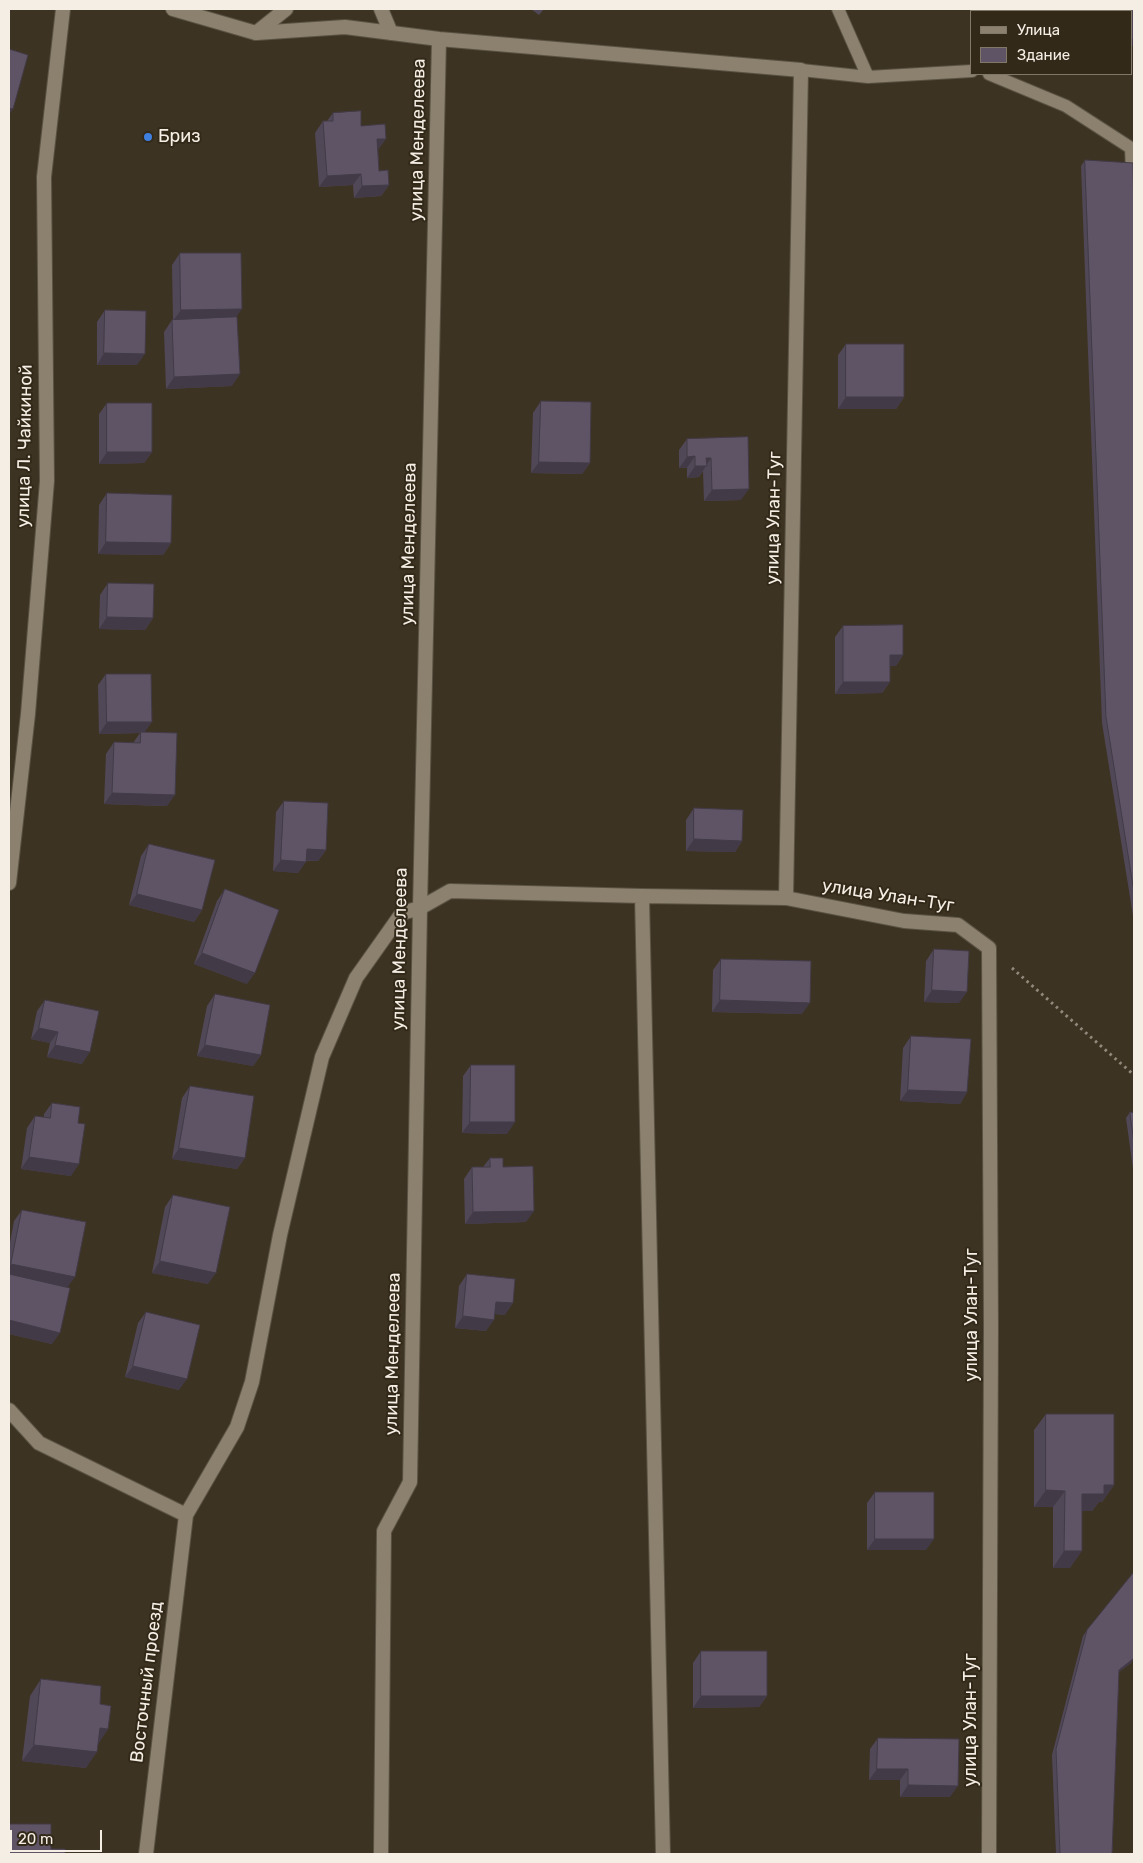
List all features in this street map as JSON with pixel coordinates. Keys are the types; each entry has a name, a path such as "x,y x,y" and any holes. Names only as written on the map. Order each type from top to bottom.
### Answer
{"street":[{"name":"улица Л. Чайкиной","path":"9,883 28,714 47,481 44,176 63,9"},
{"path":"173,9 256,33 345,27 439,39 800,70"},
{"path":"256,33 286,9"},
{"path":"381,9 391,33"},
{"name":"улица Менделеева","path":"381,1854 384,1532 410,1482 420,908 439,39"},
{"name":"улица Улан-Туг","path":"800,70 786,898 904,921 958,925 989,948 991,1327 989,1854"},
{"path":"9,1410 40,1443 186,1515 237,1428 252,1382 280,1235 322,1057 356,978 402,913 420,908 450,891 786,898"},
{"path":"642,896 663,1854"},
{"name":"Восточный проезд","path":"146,1854 186,1515"}],"lane":[{"path":"838,9 868,77"},
{"path":"800,70 868,77 970,72"},
{"path":"991,75 1066,106 1133,149 1134,219"}],"path":[{"path":"989,948 1134,1076"}],"building":[{"path":"1134,9 1134,40 1133,10 1110,10"},
{"path":"9,49 28,55 13,109 9,108"},
{"path":"361,111 361,126 385,124 386,139 377,139 379,171 388,170 389,185 362,186 361,174 327,176 323,121 333,121 333,113"},
{"path":"1085,160 1133,163 1134,892 1106,717"},
{"path":"180,253 241,253 242,309 181,310"},
{"path":"105,310 146,311 145,354 104,353"},
{"path":"237,317 240,374 174,377 172,320"},
{"path":"846,344 904,344 904,397 846,397"},
{"path":"541,401 591,402 590,463 539,462"},
{"path":"107,403 152,403 152,452 107,452"},
{"path":"748,437 749,489 712,490 711,458 706,458 707,466 695,466 695,456 687,457 687,439"},
{"path":"107,493 172,495 171,543 106,542"},
{"path":"108,583 154,584 153,618 107,617"},
{"path":"903,625 903,655 890,655 890,682 843,682 843,626"},
{"path":"106,674 151,674 152,722 107,722"},
{"path":"141,732 177,733 175,795 112,793 114,742 140,743"},
{"path":"284,801 328,803 326,850 307,849 306,862 281,860"},
{"path":"694,808 743,810 742,841 694,839"},
{"path":"149,844 215,860 202,910 137,894"},
{"path":"225,889 279,910 255,973 202,953"},
{"path":"934,949 969,951 967,992 932,990"},
{"path":"721,959 811,961 810,1003 720,1000"},
{"path":"215,994 270,1005 261,1055 205,1045"},
{"path":"45,1000 99,1011 90,1052 55,1045 58,1032 39,1028"},
{"path":"911,1036 971,1039 967,1092 908,1090"},
{"path":"471,1065 515,1065 515,1122 470,1122"},
{"path":"190,1086 254,1096 245,1158 179,1148"},
{"path":"52,1103 80,1107 78,1123 85,1124 79,1164 29,1157 35,1116 50,1118"},
{"path":"1130,1112 1134,1113 1134,1142"},
{"path":"490,1158 503,1158 503,1167 533,1166 534,1211 473,1212 472,1167 490,1167"},
{"path":"173,1195 230,1207 216,1273 160,1261"},
{"path":"22,1210 86,1222 75,1277 11,1264"},
{"path":"9,1274 70,1288 60,1333 9,1320"},
{"path":"467,1274 515,1279 513,1303 496,1302 494,1320 463,1316"},
{"path":"146,1312 200,1325 187,1379 133,1366"},
{"path":"1046,1414 1114,1414 1114,1485 1104,1485 1104,1494 1082,1494 1082,1551 1064,1551 1065,1491 1046,1490"},
{"path":"875,1492 934,1492 934,1539 875,1539"},
{"path":"1134,1572 1134,1658 1119,1670 1112,1854 1060,1854 1056,1749 1087,1630"},
{"path":"701,1651 767,1651 767,1696 701,1696"},
{"path":"41,1679 101,1686 100,1704 111,1706 108,1729 100,1728 97,1752 34,1745"},
{"path":"878,1738 959,1739 958,1786 908,1785 908,1769 877,1769"},
{"path":"9,1824 51,1824 51,1849 65,1849 65,1854 9,1854"}],"place":[{"name":"Бриз","path":"148,137"}]}
